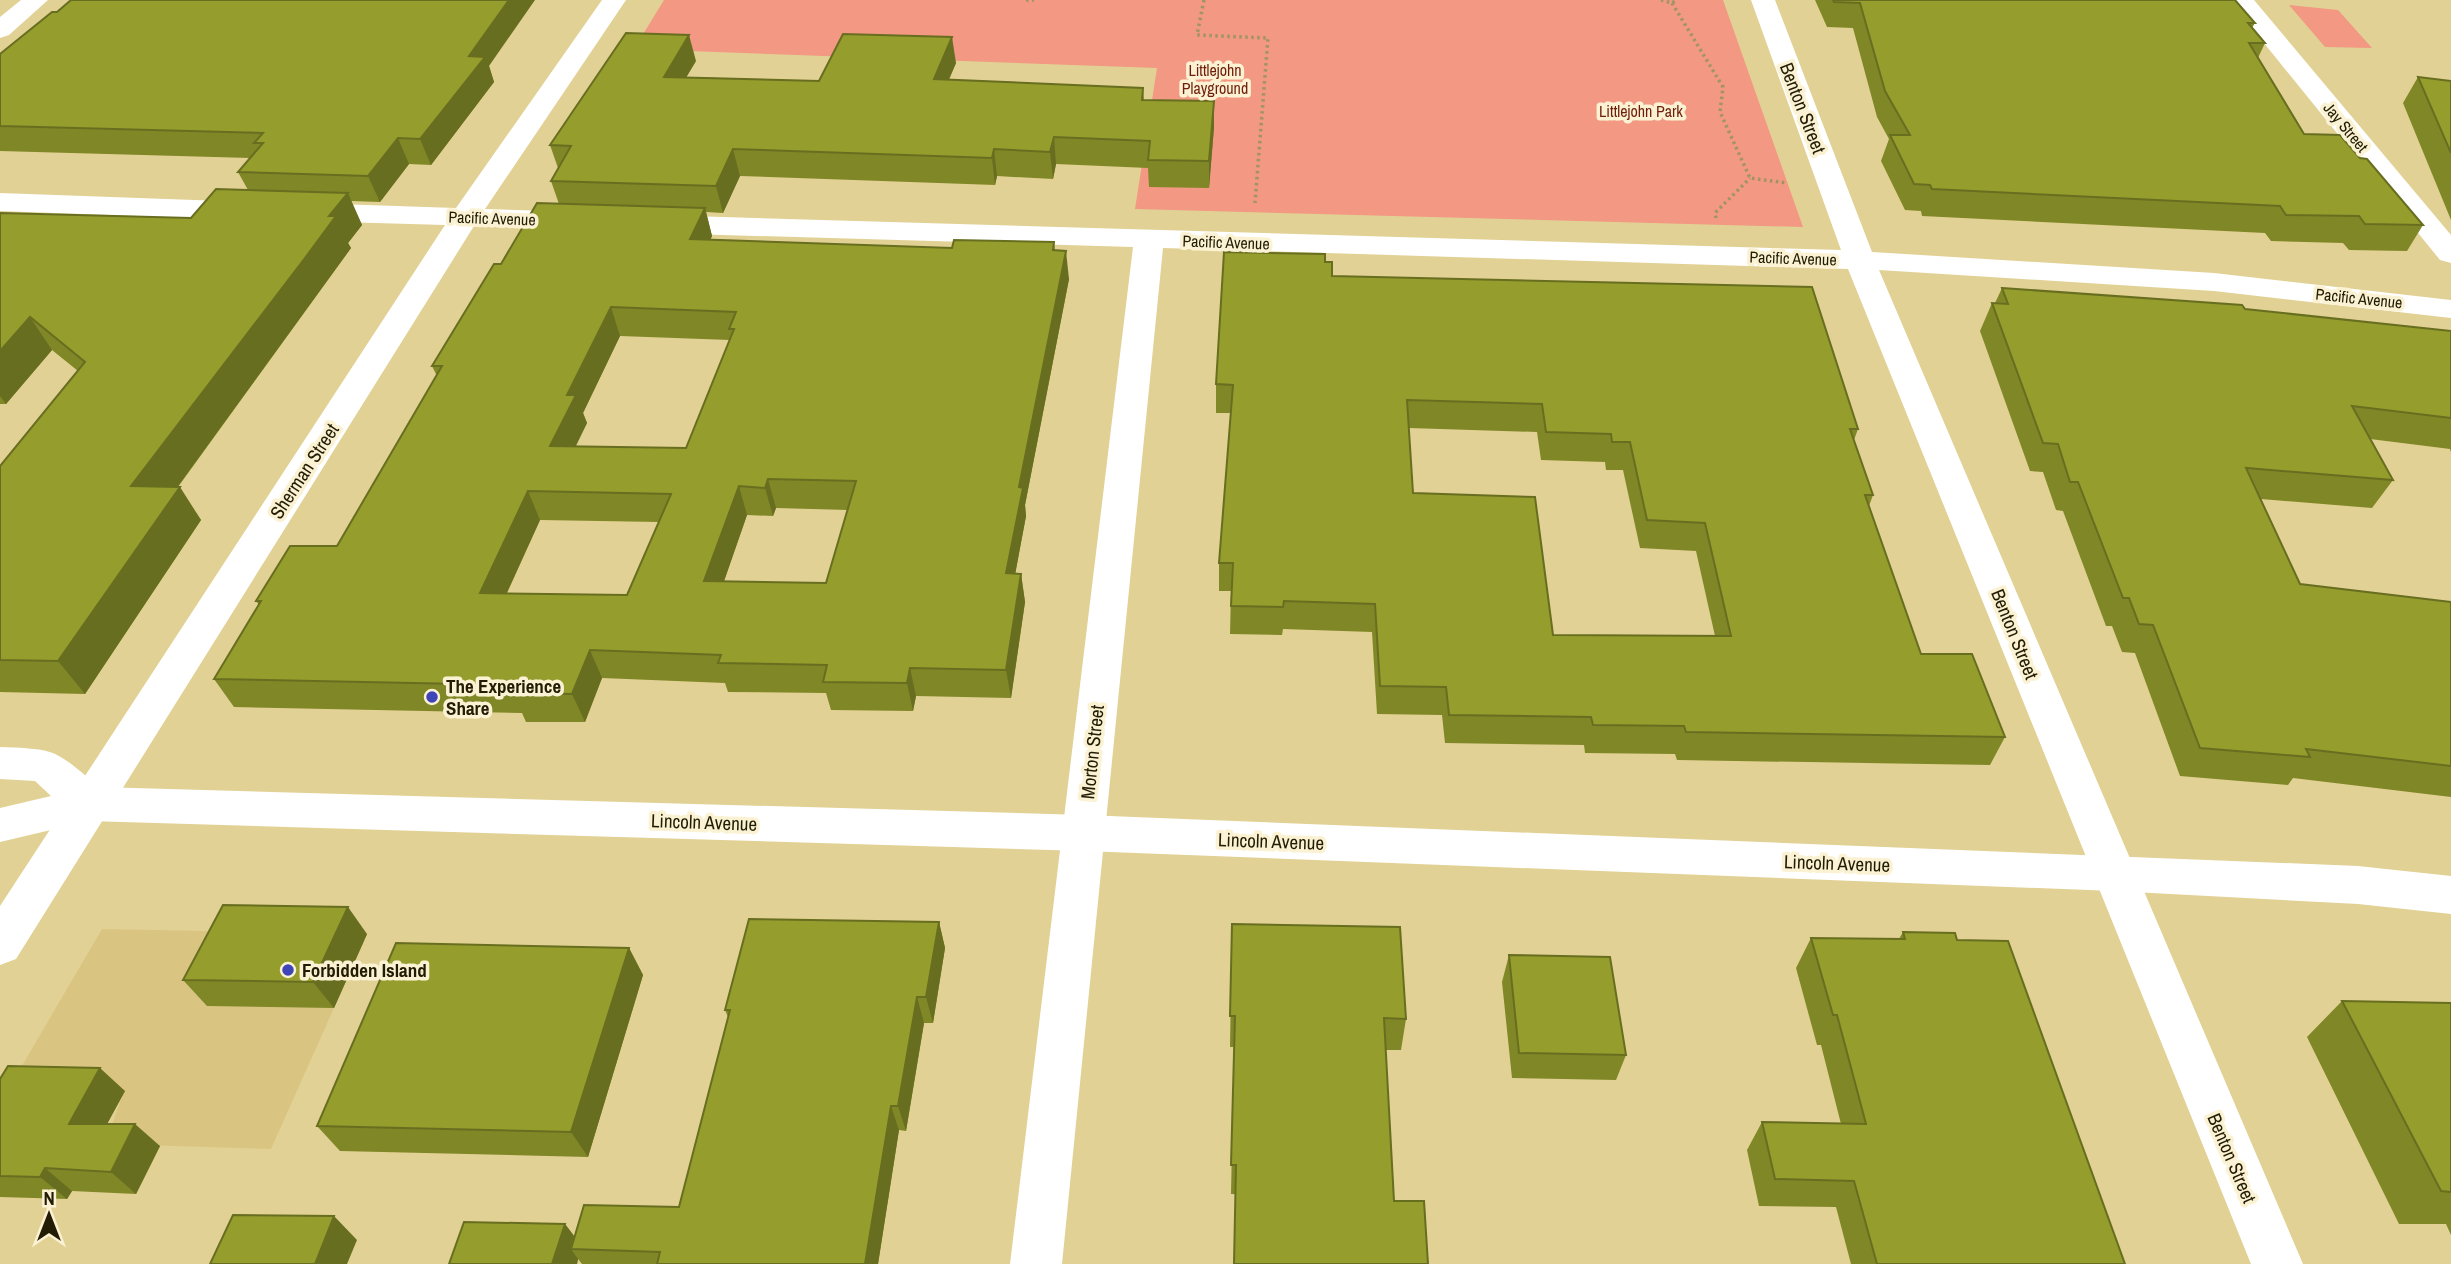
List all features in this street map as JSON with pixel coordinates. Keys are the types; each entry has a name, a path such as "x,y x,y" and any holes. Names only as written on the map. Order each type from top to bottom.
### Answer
{"street":[{"path":"0,30 36,0"},
{"name":"Sherman Street","path":"0,945 465,218 614,0"},
{"name":"Benton Street","path":"1763,0 1860,260 2277,1264"},
{"name":"Jay Street","path":"2241,0 2451,254"},
{"name":"Pacific Avenue","path":"0,202 1860,260 2214,282 2451,309"},
{"name":"Morton Street","path":"1036,1264 1149,239"},
{"path":"0,764 45,765 89,804"},
{"name":"Lincoln Avenue","path":"0,825 89,804 1084,833 2114,873 2358,885 2451,895"}],"path":[{"path":"1026,0 1034,0"},
{"path":"1204,0 1197,35 1268,38 1252,243"},
{"path":"1661,0 1674,1 1723,87 1720,112 1750,178 1834,190"}],"shaded area":[{"path":"102,929 367,934 271,1149 105,1144 124,1091 9,1088"}],"green space":[{"name":"Littlejohn Park","path":"664,0 1723,0 1803,227 1135,209 1157,68 634,49"},
{"path":"2289,5 2338,10 2372,48 2325,47"}],"building":[{"path":"71,0 509,0 469,56 485,57 420,139 398,138 368,176 238,172 263,143 254,143 263,133 0,126 0,54"},
{"path":"1833,0 2235,0 2255,23 2248,23 2265,43 2249,43 2304,134 2340,135 2360,158 2367,159 2423,225 2365,224 2359,216 2286,215 2280,206 1932,189 1930,185 1914,184 1890,135 1910,135 1885,91 1860,3"},
{"path":"626,33 689,35 664,77 819,81 843,34 952,37 934,79 1143,88 1142,100 1214,101 1209,161 1148,160 1150,141 1054,137 1050,152 994,149 992,158 733,149 716,186 551,181 571,146 550,145"},
{"path":"2418,77 2451,81 2451,153"},
{"path":"216,189 348,193 329,216 336,216 305,258 131,486 180,487 58,661 0,660 0,466 85,362 30,317 0,351 0,213 191,218"},
{"path":"537,203 705,208 690,239 952,248 954,240 1054,242 1053,250 1066,251 1019,487 1023,488 1006,573 1021,574 1006,670 910,668 907,683 823,682 827,665 718,663 721,655 590,650 572,694 512,693 515,685 214,679 261,601 256,601 290,546 337,546 442,366 432,366 494,264 501,264","holes":["611,307 736,312 729,329 734,329 686,448 550,446 576,395 567,395","768,479 856,481 826,583 704,581 739,486 765,488","528,491 671,494 627,595 480,593"]},
{"path":"1224,252 1325,254 1325,262 1332,262 1332,276 1812,287 1858,429 1850,429 1873,495 1865,495 1921,654 1972,654 2005,737 1686,732 1684,726 1593,725 1591,717 1449,715 1446,687 1380,686 1375,604 1284,601 1283,607 1231,606 1233,563 1219,563 1233,385 1216,384","holes":["1407,400 1542,404 1546,432 1611,434 1612,442 1630,442 1647,520 1705,523 1731,636 1553,635 1535,497 1413,493"]},
{"path":"2002,288 2242,305 2245,309 2451,331 2451,418 2352,406 2393,480 2246,468 2300,584 2451,602 2451,766 2306,749 2310,757 2200,748 2153,625 2139,624 2129,598 2123,598 2078,482 2070,482 2058,444 2043,443 1992,303 2008,304"},
{"path":"223,905 348,907 313,982 183,980"},
{"path":"749,919 939,922 926,997 917,997 898,1106 891,1106 865,1264 657,1264 660,1252 571,1249 584,1205 679,1207 730,1010 725,1010"},
{"path":"1232,924 1400,927 1406,1019 1384,1018 1394,1201 1424,1201 1428,1264 1234,1264 1236,1165 1231,1165 1235,1016 1230,1016"},
{"path":"1903,932 1955,933 1957,940 2008,941 2125,1264 1877,1264 1854,1181 1775,1179 1762,1122 1866,1124 1837,1015 1833,1015 1811,938 1905,939"},
{"path":"396,943 629,948 571,1132 317,1126"},
{"path":"1509,955 1610,957 1626,1055 1519,1053"},
{"path":"2342,1001 2451,1003 2451,1192 2441,1191"},
{"path":"8,1066 100,1068 69,1124 135,1124 111,1172 45,1168 40,1177 0,1176 0,1079"},
{"path":"233,1215 334,1216 315,1264 210,1264"},
{"path":"464,1222 565,1224 552,1264 449,1264"}],"place":[{"name":"The Experience Share","path":"432,697"},
{"name":"Forbidden Island","path":"288,970"}],"park label":[{"name":"Littlejohn Playground","path":"1215,79"}]}
